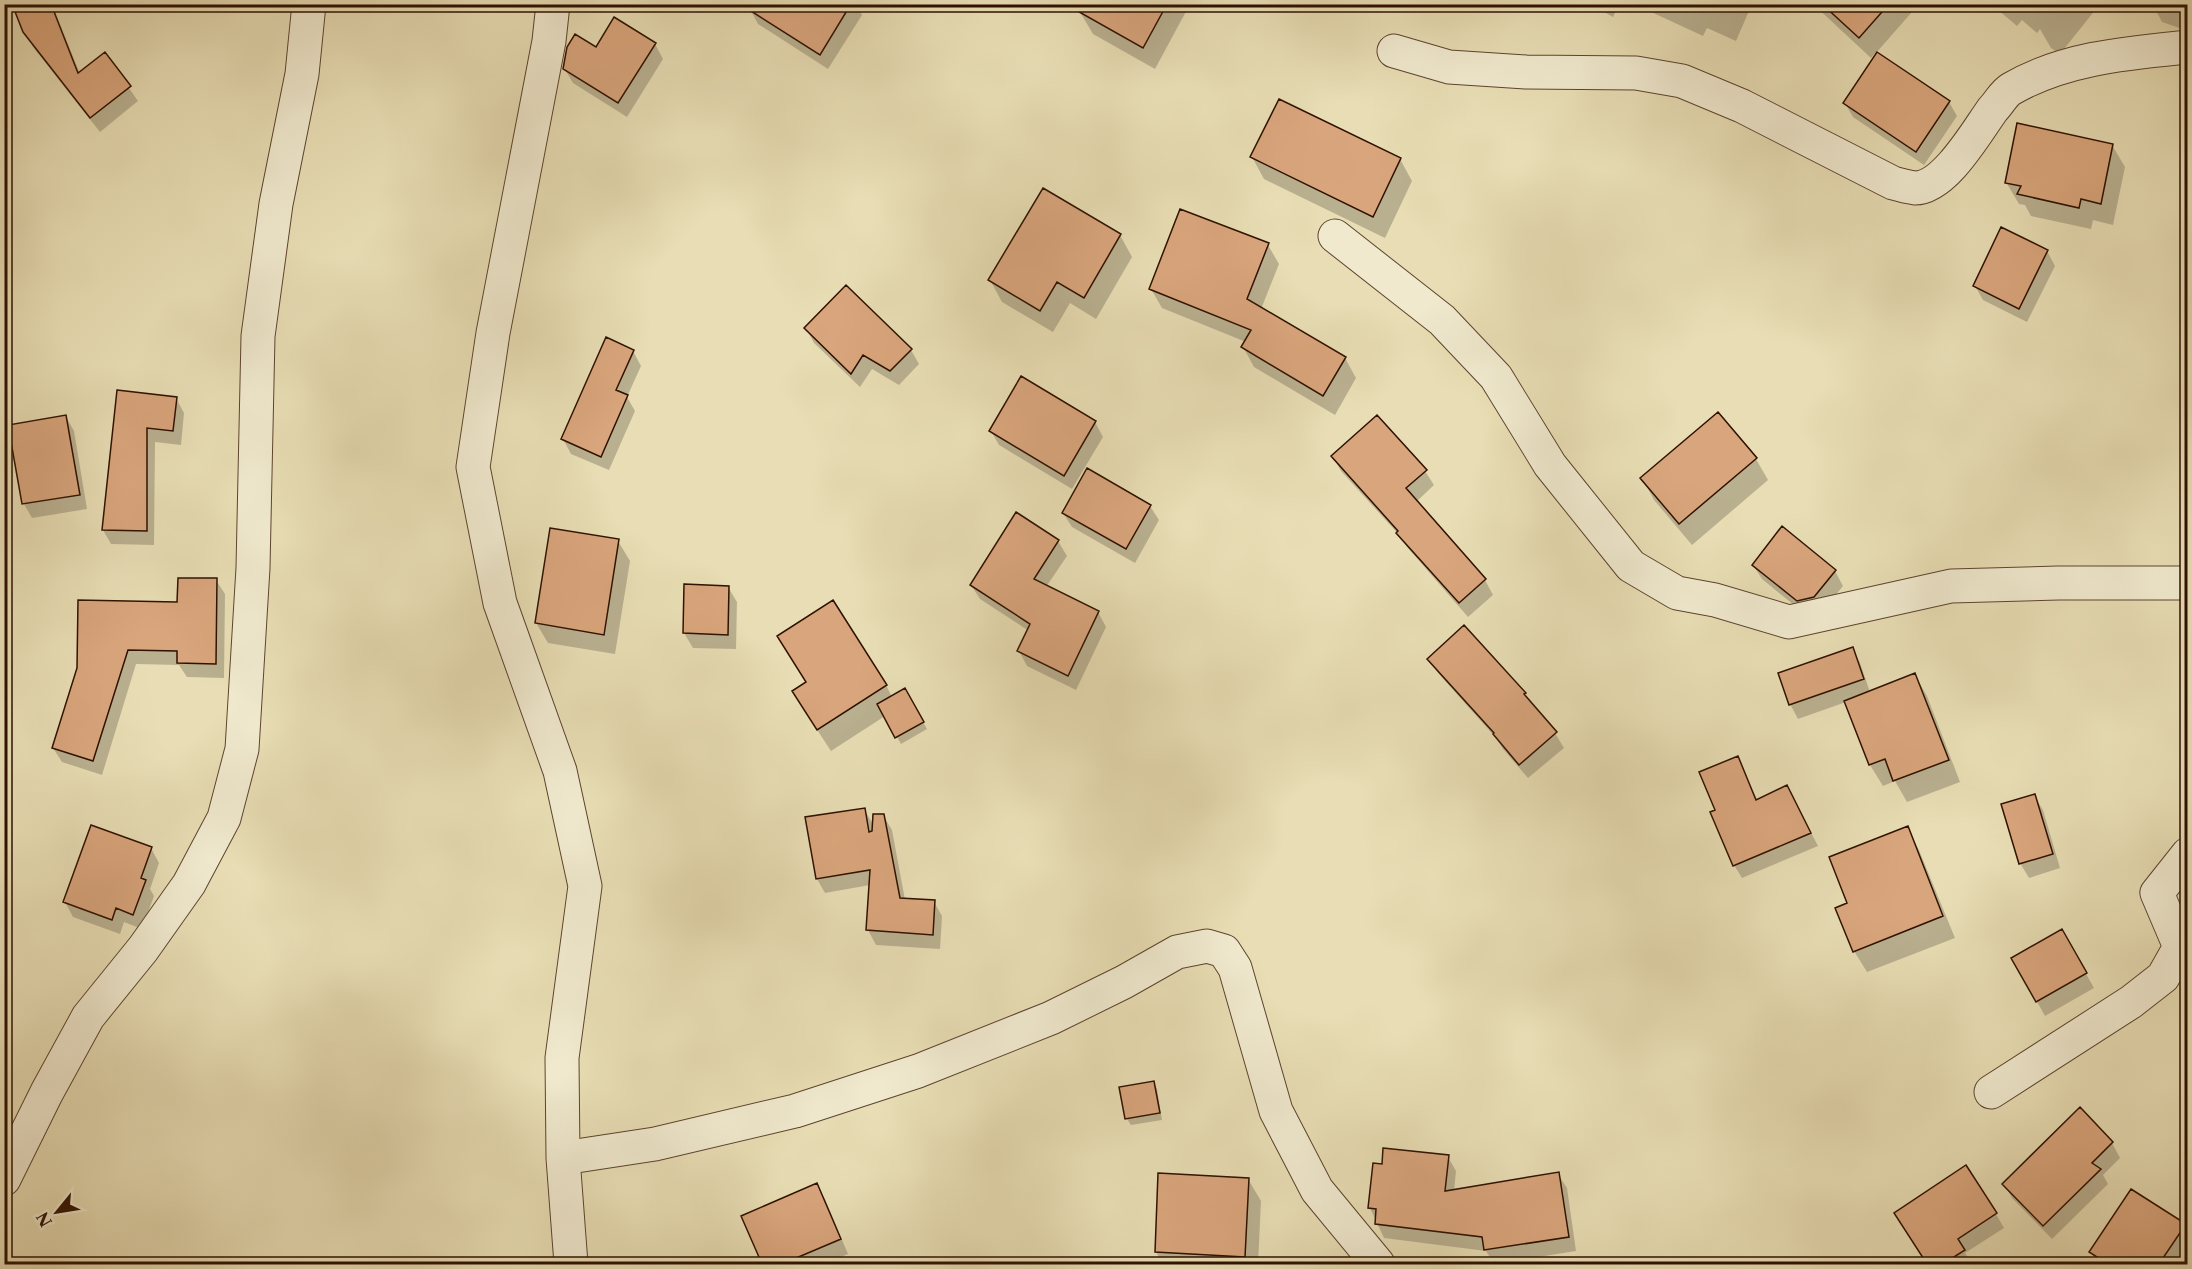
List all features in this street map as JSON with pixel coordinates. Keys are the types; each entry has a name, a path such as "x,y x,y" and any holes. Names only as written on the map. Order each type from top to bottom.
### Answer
{"street":[{"path":"4,1179 47,1092 88,1017 142,949 189,884 224,818 242,749 253,568 258,336 276,204 303,74 309,4"},
{"path":"553,4 549,40 493,333 473,467 500,603 560,771 585,885 562,1058 563,1158 571,1264"},
{"path":"1394,51 1449,67 1526,72 1636,73 1682,81 1742,106 1893,183 1917,188 1937,179 1954,164 2009,90 2052,69 2133,53 2187,47"},
{"path":"1335,236 1442,320 1496,377 1550,465 1631,566 1677,593 1715,600 1789,622 1951,586 2187,583"},
{"path":"1991,1092 2131,1002 2163,977 2180,947 2157,893 2187,854"},
{"path":"563,1158 655,1144 795,1112 907,1075 1051,1018 1124,982 1177,952 1207,946 1224,951 1235,968 1276,1111 1317,1190 1378,1264"}],"building":[{"path":"12,4 51,4 78,73 105,52 131,86 90,118 23,32"},
{"path":"740,4 851,4 820,55"},
{"path":"1065,4 1167,4 1143,48"},
{"path":"1822,4 1889,4 1859,38"},
{"path":"614,17 656,43 618,103 563,69 567,47 575,34 596,47"},
{"path":"1877,52 1950,101 1916,152 1843,103"},
{"path":"1279,99 1401,158 1373,217 1250,157"},
{"path":"2017,123 2113,144 2101,204 2081,199 2079,208 2017,194 2021,186 2005,183"},
{"path":"1043,188 1121,234 1084,298 1057,282 1040,311 988,280"},
{"path":"1180,209 1269,243 1247,299 1346,357 1323,396 1241,347 1251,330 1149,289"},
{"path":"2001,227 2048,250 2019,309 1973,286"},
{"path":"846,285 912,349 890,371 863,355 851,374 804,328"},
{"path":"606,337 634,350 616,390 628,395 601,457 561,439"},
{"path":"1021,376 1096,421 1064,476 989,431"},
{"path":"117,390 177,397 173,431 147,428 147,531 102,530"},
{"path":"1718,412 1757,458 1679,524 1640,478"},
{"path":"66,415 80,495 22,504 8,425"},
{"path":"1377,415 1427,470 1406,488 1486,579 1459,603 1331,456"},
{"path":"1087,468 1151,505 1126,549 1062,513"},
{"path":"1016,512 1059,540 1034,579 1099,611 1068,676 1017,651 1030,624 970,585"},
{"path":"1782,526 1836,570 1814,597 1797,601 1752,565"},
{"path":"550,528 619,539 604,635 535,623"},
{"path":"178,578 217,578 216,664 177,663 177,651 128,650 93,761 52,748 77,668 78,600 177,602"},
{"path":"684,584 729,586 728,635 683,633"},
{"path":"833,600 887,685 817,730 792,691 806,682 777,636"},
{"path":"1464,625 1526,693 1524,694 1557,732 1519,765 1494,733 1427,659"},
{"path":"1853,647 1864,679 1789,705 1778,673"},
{"path":"1915,673 1949,760 1893,781 1885,759 1869,765 1844,701"},
{"path":"905,688 924,722 895,738 877,704"},
{"path":"1738,756 1756,800 1787,785 1811,833 1733,866 1710,812 1715,810 1699,772"},
{"path":"2035,794 2053,854 2019,864 2001,804"},
{"path":"865,808 869,832 872,831 873,814 884,814 900,898 935,900 933,935 866,930 870,870 816,879 805,817"},
{"path":"91,825 152,847 141,878 146,880 133,915 116,908 112,920 63,902"},
{"path":"1908,826 1943,916 1853,952 1835,908 1847,903 1829,857"},
{"path":"2062,929 2087,973 2036,1002 2011,958"},
{"path":"1154,1081 1160,1113 1125,1119 1119,1087"},
{"path":"2080,1107 2113,1142 2092,1163 2101,1169 2043,1226 2002,1184"},
{"path":"1383,1148 1449,1155 1445,1191 1559,1172 1569,1237 1484,1250 1482,1237 1375,1224 1376,1209 1368,1208 1373,1163 1382,1164"},
{"path":"1966,1165 1997,1213 1958,1239 1965,1250 1943,1264 1927,1264 1894,1213"},
{"path":"1158,1173 1249,1178 1245,1257 1155,1252"},
{"path":"817,1183 841,1239 782,1264 762,1264 741,1216"},
{"path":"2131,1189 2186,1224 2159,1264 2108,1264 2089,1252"}]}
